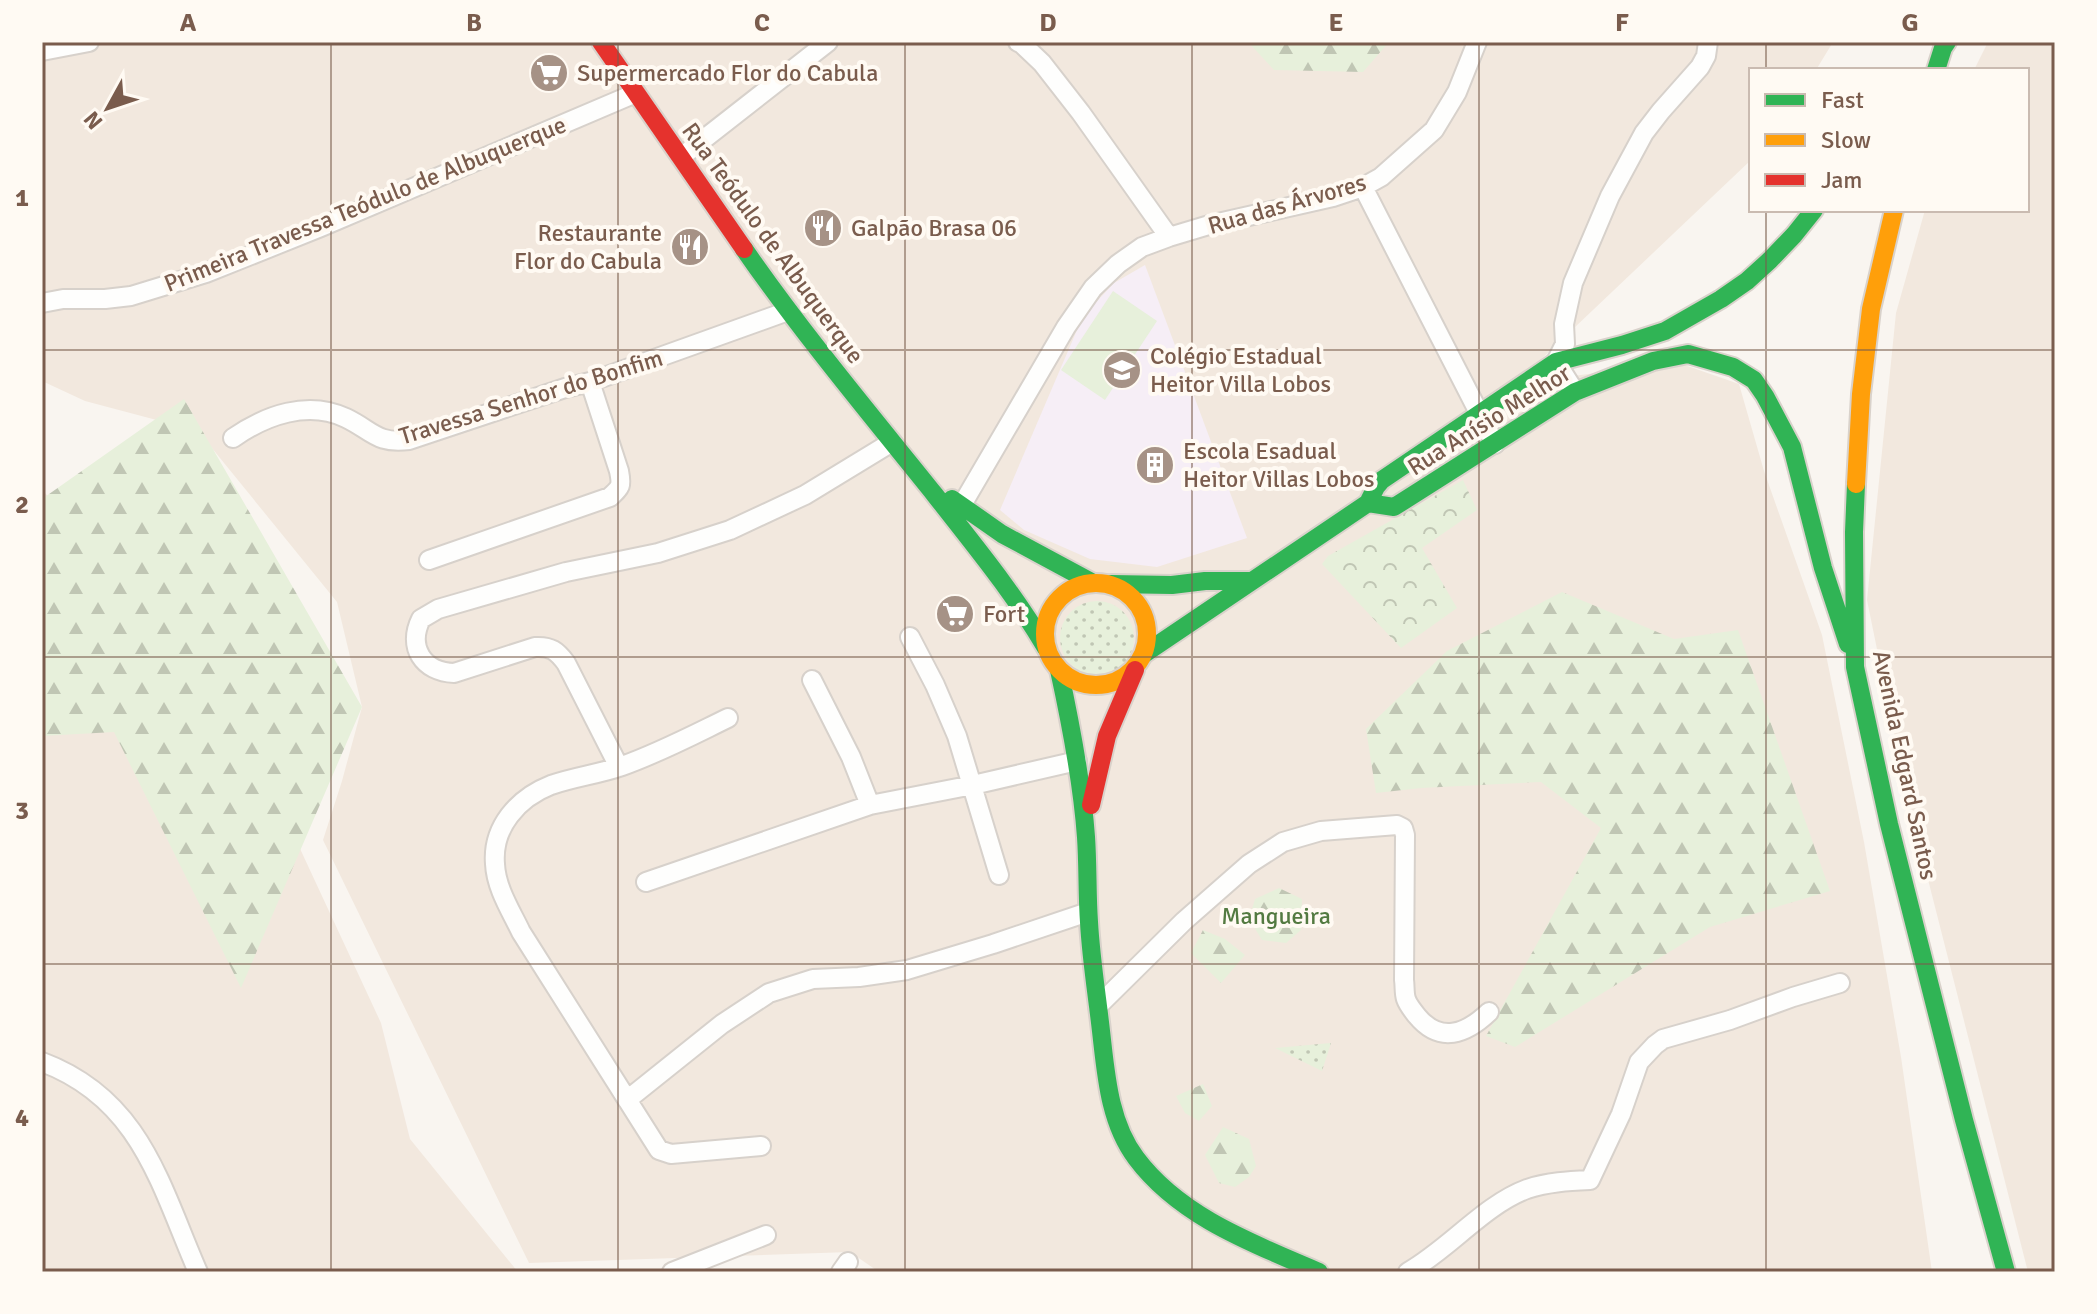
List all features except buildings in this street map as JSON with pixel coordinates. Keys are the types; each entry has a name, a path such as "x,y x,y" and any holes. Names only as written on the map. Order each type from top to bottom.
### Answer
{"main road":[{"name":"Rua Teódulo de Albuquerque","path":"601,42 788,311 913,467 958,512 1046,648"},
{"path":"1927,68 1945,45"},
{"path":"1937,68 1945,45"},
{"name":"Rua Anísio Melhor","path":"1140,662 1368,503 1382,480 1556,362 1665,331 1693,317 1747,281 1794,235 1812,212"},
{"name":"Avenida Edgard Santos","path":"1893,212 1871,309 1861,394 1854,532 1855,667 1889,824 2006,1272"},
{"name":"Rua Anísio Melhor","path":"1368,503 1394,507 1575,392 1653,361 1688,354 1733,367 1754,380 1792,447 1823,568 1855,667"},
{"name":"Rua Teódulo de Albuquerque","path":"958,512 1098,583"},
{"path":"1252,581 1172,585 1098,583 1078,586 1054,604 1044,633 1046,648 1059,670 1074,735 1086,839 1088,912 1098,1006 1108,1083 1116,1116 1133,1155 1179,1200 1253,1243 1319,1272"},
{"path":"1086,839 1101,751 1119,701 1140,662 1148,639 1147,624 1132,597 1119,588 1098,583"},
{"path":"1059,670 1073,681 1090,686 1107,685 1123,679 1140,662"}],"street":[{"path":"42,51 89,42"},
{"path":"681,157 828,42"},
{"path":"1018,42 1042,63 1081,113 1169,237"},
{"name":"Rua das Árvores","path":"958,512 1066,327 1093,288 1118,264 1142,247 1169,237 1333,197 1381,177 1434,130 1457,92 1477,42"},
{"path":"1575,392 1556,362 1565,344 1564,324 1573,283 1610,196 1644,133 1700,67 1708,42"},
{"name":"Primeira Travessa Teódulo de Albuquerque","path":"42,303 131,296 192,278 636,93"},
{"path":"1363,187 1495,444"},
{"name":"Travessa Senhor do Bonfim","path":"233,438 270,417 312,410 346,419 379,439 393,442 409,440 590,382 788,311"},
{"path":"429,560 610,497 620,489 619,471 590,382"},
{"path":"619,767 566,663 557,652 546,647 535,647 454,673 443,673 426,664 417,647 415,637 421,619 438,609 552,576 658,553 730,530 805,495 892,442"},
{"path":"910,637 957,736 999,875"},
{"path":"812,680 851,757 870,805"},
{"path":"728,718 656,753 619,767 548,786 524,800 506,817 497,838 495,864 503,897 521,932 659,1150 671,1154 761,1146"},
{"path":"646,882 870,805 1077,761"},
{"path":"1098,1006 1194,912 1249,864 1283,842 1321,831 1397,825 1403,828 1405,835 1406,998 1424,1024 1437,1032 1465,1030 1489,1012"},
{"path":"627,1100 722,1024 769,993 813,979 907,970 1088,912"},
{"path":"1408,1272 1525,1190 1549,1183 1590,1180 1621,1114 1639,1062 1663,1039 1840,983"},
{"path":"42,1062 77,1078 100,1094 139,1139 155,1169 198,1272"},
{"path":"672,1272 766,1235"}],"shaded area":[{"path":"42,42 1833,42 1817,68 1749,68 1749,162 1515,384 1676,362 1739,384 1764,471 1822,635 1864,842 1901,1057 1932,1272 879,1272 850,1252 529,1263 323,840 362,707 337,602 198,431 85,401 42,381"},
{"path":"1988,42 2055,42 2055,1272 2028,1272 1907,797 1867,600 1896,313 1924,212 2029,212 2029,68 1975,68"},
{"name":"Colégio Estadual Heitor Villa Lobos","path":"1145,265 1247,538 1157,567 1090,559 1024,530 1000,510 1083,316 1114,283"},
{"path":"42,490 161,613 263,769 381,1023 410,1139 518,1272 42,1272"}],"green space":[{"path":"1248,42 1389,42 1363,72 1274,70"},
{"path":"1113,291 1157,321 1105,400 1061,370"},
{"path":"184,399 362,707 241,988 114,732 42,736 42,499"},
{"path":"1463,480 1477,510 1422,548 1457,608 1401,648 1322,564 1328,556"},
{"path":"1562,592 1674,639 1738,630 1830,891 1710,927 1515,1047 1486,1036 1601,828 1541,782 1376,793 1366,729 1447,651"},
{"path":"1097,601 1111,604 1123,612 1131,624 1134,638 1131,652 1123,664 1111,672 1097,675 1083,672 1071,664 1063,652 1060,638 1063,624 1071,612 1083,604"},
{"name":"Mangueira","path":"1279,888 1302,899 1301,930 1286,943 1262,940 1249,919 1255,899"},
{"name":"Mangueira","path":"1203,930 1225,939 1245,955 1221,983 1191,953"},
{"path":"1331,1043 1322,1071 1275,1048"},
{"path":"1203,1084 1212,1106 1199,1121 1185,1113 1176,1096"},
{"path":"1223,1127 1249,1139 1256,1166 1249,1177 1235,1187 1219,1183 1205,1155"}],"traffic: fast":[{"path":"1937,68 1947,42"},
{"path":"1144,654 1368,503 1382,480 1556,362 1665,331 1721,299 1770,260 1812,212"},
{"path":"744,249 813,343 993,570 1046,648"},
{"path":"1368,503 1394,507 1575,392 1653,361 1688,354 1733,367 1754,380 1792,447 1823,568 1848,644"},
{"path":"1856,484 1855,667 1889,824 2006,1272"},
{"path":"952,499 1002,534 1093,583"},
{"path":"1111,584 1252,581"},
{"path":"1059,670 1082,795 1090,936 1110,1097 1120,1129 1136,1158 1154,1179 1196,1213 1269,1251 1319,1272"}],"traffic: slow":[{"path":"1856,484 1861,394 1871,309 1894,212"},
{"path":"1096,583 1125,591 1139,605 1147,634 1139,663 1125,677 1096,685 1067,677 1053,663 1045,634 1053,605 1067,591 1096,583"}],"traffic: jam":[{"path":"601,42 744,249"},
{"path":"1091,805 1107,736 1135,670"}],"place":[{"name":"Supermercado Flor do Cabula","path":"549,73"},
{"name":"Galpão Brasa 06","path":"823,228"},
{"name":"Restaurante Flor do Cabula","path":"690,247"},
{"name":"Colégio Estadual Heitor Villa Lobos","path":"1122,370"},
{"name":"Escola Esadual Heitor Villas Lobos","path":"1155,465"},
{"name":"Fort","path":"955,614"}]}
